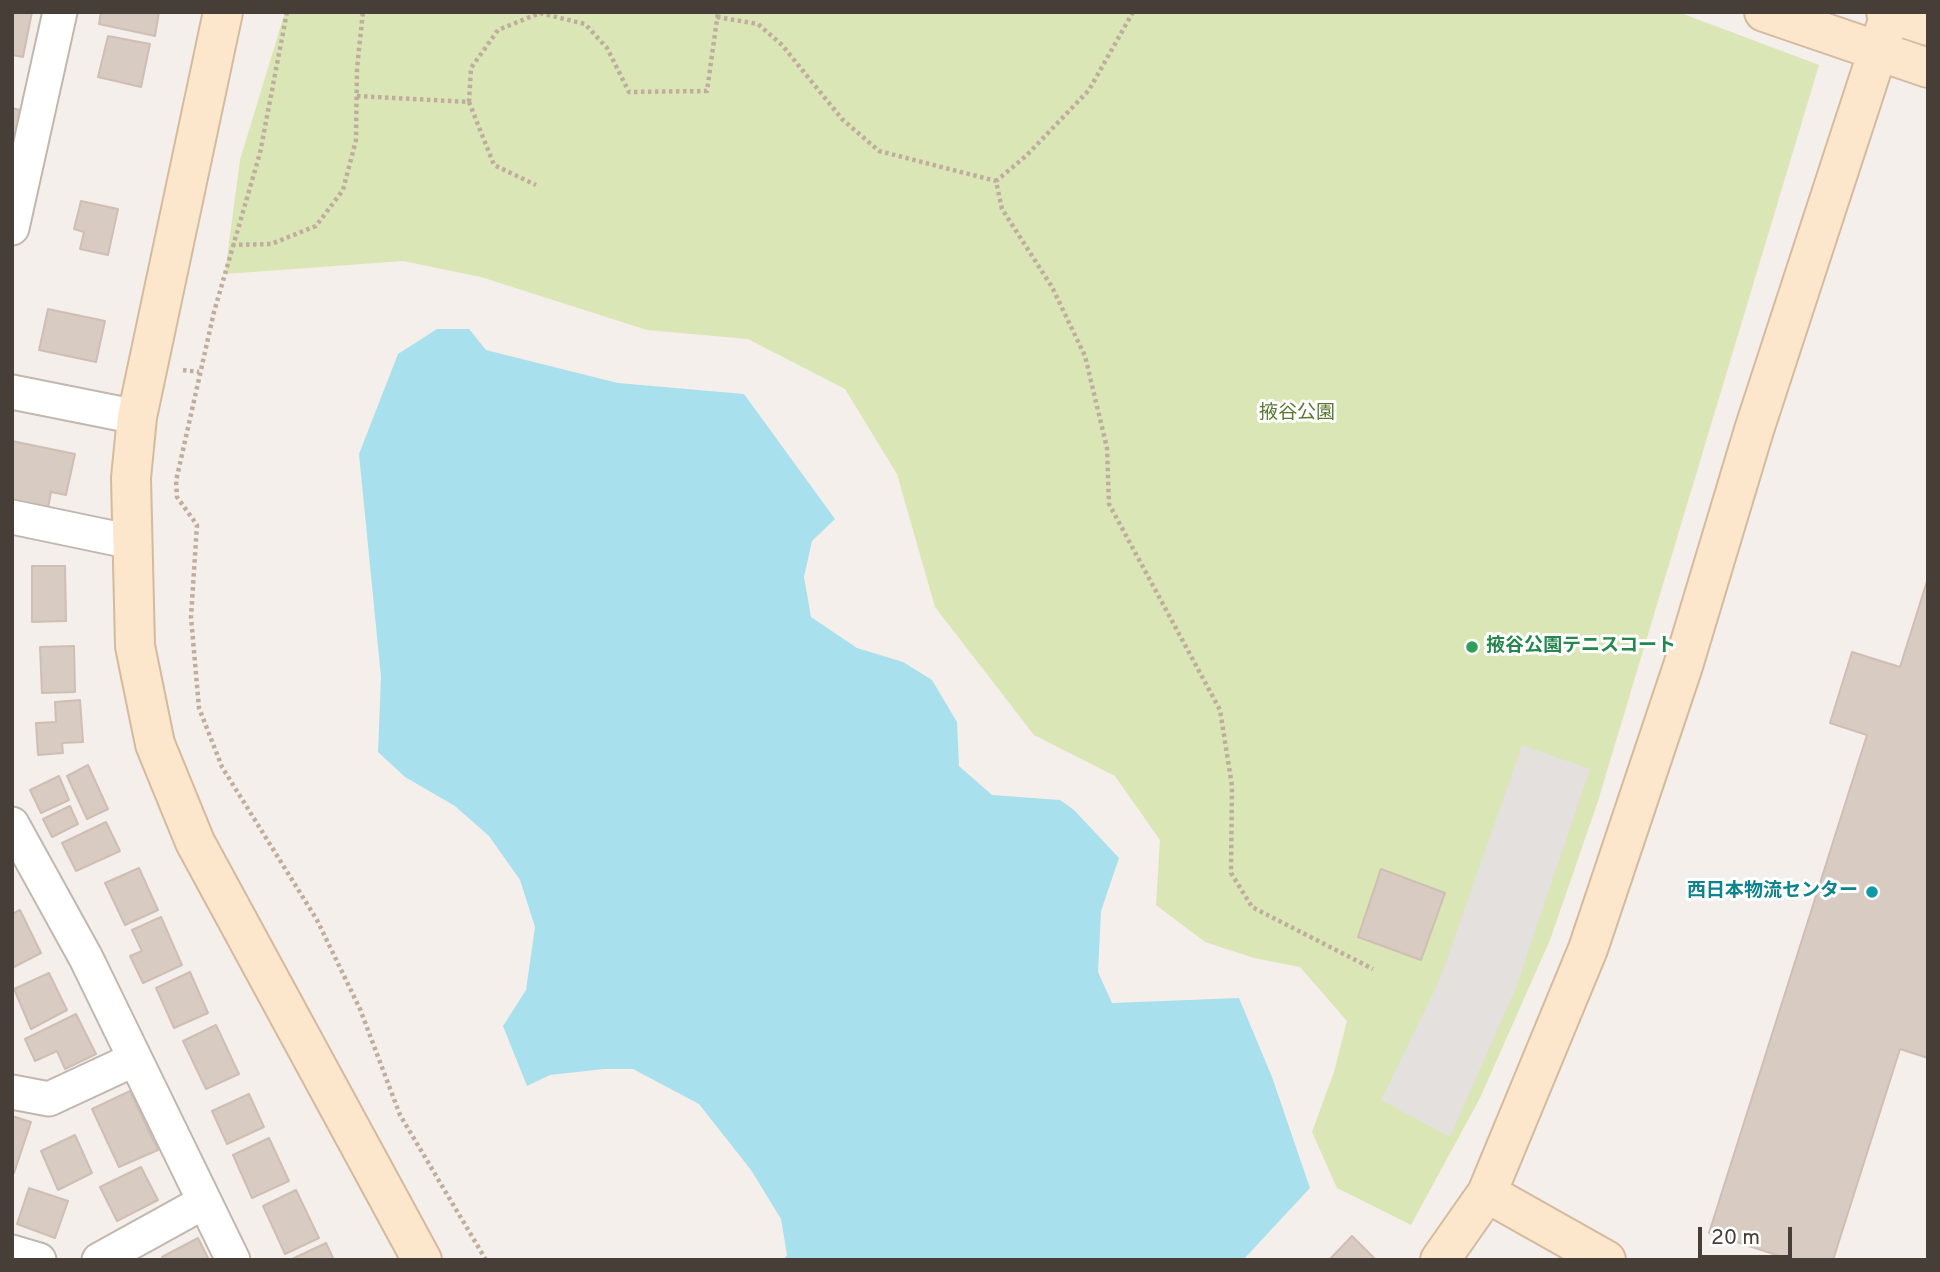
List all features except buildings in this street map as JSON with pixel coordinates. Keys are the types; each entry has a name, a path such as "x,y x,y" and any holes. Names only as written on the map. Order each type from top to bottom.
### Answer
{"street":[{"path":"12,228 60,12"},
{"path":"223,12 137,417 131,478 135,646 155,744 195,842 422,1260"},
{"path":"1764,12 1928,68"},
{"path":"1440,1260 1487,1192 1588,949 1679,678 1754,430 1880,51 1889,13 1928,26"},
{"path":"12,392 137,417"},
{"path":"12,517 132,542"},
{"path":"12,824 86,958 233,1260"},
{"path":"12,1092 49,1099 135,1059"},
{"path":"1487,1192 1606,1260"},
{"path":"99,1260 204,1202"},
{"path":"12,1252 39,1260"}],"path":[{"path":"287,12 260,153 232,245 199,372 176,481 177,497 197,525 191,617 199,708 222,767 317,920 360,1009 400,1115 486,1260"},
{"path":"232,245 271,244 316,226 343,190 356,139 363,12"},
{"path":"996,181 1026,156 1089,90 1133,12"},
{"path":"536,185 494,165 469,102 471,68 498,30 540,13 585,24 607,48 629,92 707,91 718,15 758,24 782,45 842,119 880,151 996,181"},
{"path":"357,96 469,102"},
{"path":"996,181 1002,209 1052,288 1086,356 1107,448 1109,504 1220,710 1232,786 1231,873 1252,907 1373,969"}],"green space":[{"name":"掖谷公園","path":"285,12 1678,12 1819,65 1598,801 1550,940 1480,1098 1411,1225 1337,1188 1312,1132 1334,1072 1347,1021 1300,967 1254,958 1205,942 1156,905 1160,840 1115,776 1034,735 935,607 897,474 845,389 748,339 647,330 481,277 403,261 225,274 240,160"}],"shaded area":[{"path":"1522,745 1590,769 1516,988 1450,1137 1381,1100 1440,979"}],"water":[{"path":"437,329 469,329 486,350 618,383 744,394 835,519 812,541 804,577 811,617 857,648 903,662 932,680 957,722 959,766 992,795 1060,800 1074,810 1119,858 1101,911 1098,972 1112,1003 1239,998 1272,1077 1310,1188 1243,1260 783,1260 787,1255 781,1219 751,1170 699,1104 633,1069 550,1075 527,1086 503,1026 526,990 535,927 520,880 489,836 455,806 405,777 378,752 381,677 359,454 398,354"}],"place":[{"name":"掖谷公園テニスコート","path":"1472,647"},
{"name":"西日本物流センター","path":"1872,892"}]}
